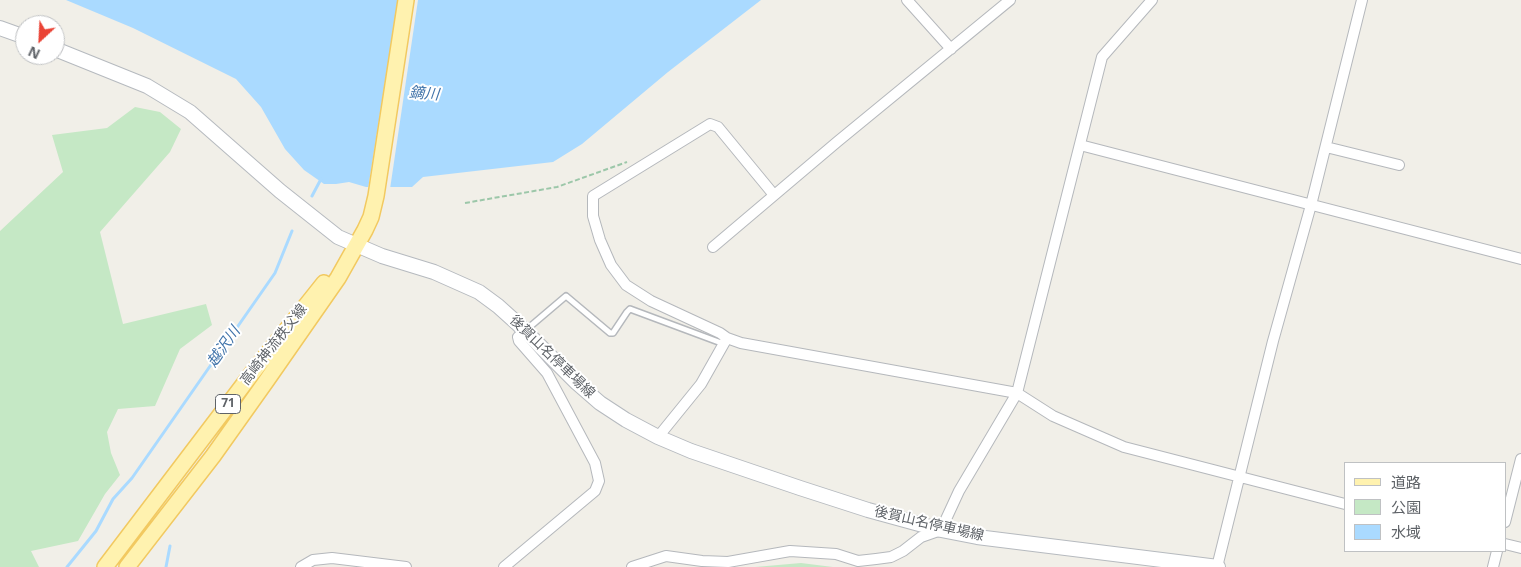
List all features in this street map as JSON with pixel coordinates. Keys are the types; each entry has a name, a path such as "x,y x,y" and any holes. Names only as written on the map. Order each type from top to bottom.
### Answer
{"main road":[{"name":"高崎神流秩父線","path":"126,567 213,456 338,278 356,246 370,217 376,196 406,0"},
{"path":"0,28 15,33"},
{"name":"後賀山名停車場線","path":"65,53 147,86 190,112 338,237 356,246 401,263 434,272 470,287 498,306 600,403 626,420 658,437 691,451 800,488 868,510 941,530 976,537 1217,567"},
{"name":"高崎神流秩父線","path":"105,567 306,304 356,246"}],"street":[{"path":"907,0 952,49"},
{"path":"713,247 1010,0"},
{"path":"632,567 666,556 702,562 728,562 790,551 836,554 858,561 876,559 891,557 921,538 941,530 959,491 1017,393 1102,57 1152,0"},
{"path":"1217,567 1273,341 1311,205 1362,0"},
{"path":"725,341 720,333 642,296 626,285 611,265 600,240 593,216 593,196 710,124 718,127 774,195"},
{"path":"1080,146 1521,259"},
{"path":"1326,147 1399,165"},
{"path":"504,567 595,491 599,481 595,463 547,373 519,341 518,337 525,331"},
{"path":"725,341 1017,393 1053,416 1124,447 1344,504"},
{"path":"658,437 701,384 725,341"},
{"path":"1506,518 1521,460"},
{"path":"1506,544 1521,548"},
{"path":"1493,567 1497,552"},
{"path":"300,567 313,560 332,558 406,567"}],"lane":[{"path":"525,331 566,296 613,334 630,309 725,341"}],"path":[{"path":"465,203 558,187 634,159 649,162"}],"green space":[{"path":"135,107 160,112 181,129 170,152 100,232 123,324 206,304 212,325 180,349 155,406 118,409 107,432 111,453 120,475 105,494 78,541 31,551 39,567 0,567 0,231 63,172 52,135 107,128"},
{"path":"801,563 833,567 755,567"}],"water":[{"name":"鏑川","path":"66,0 761,0 668,72 582,144 553,162 423,177 412,187 366,187 349,182 324,184 304,170 285,149 261,107 236,79 133,28"}],"pier":[{"path":"398,0 418,0 390,189 368,189"}],"waterway":[{"name":"越沢川","path":"312,196 321,179"},
{"name":"越沢川","path":"67,567 96,531 113,499 132,478 275,273 292,231"},
{"name":"越沢川","path":"166,567 170,546"}]}
